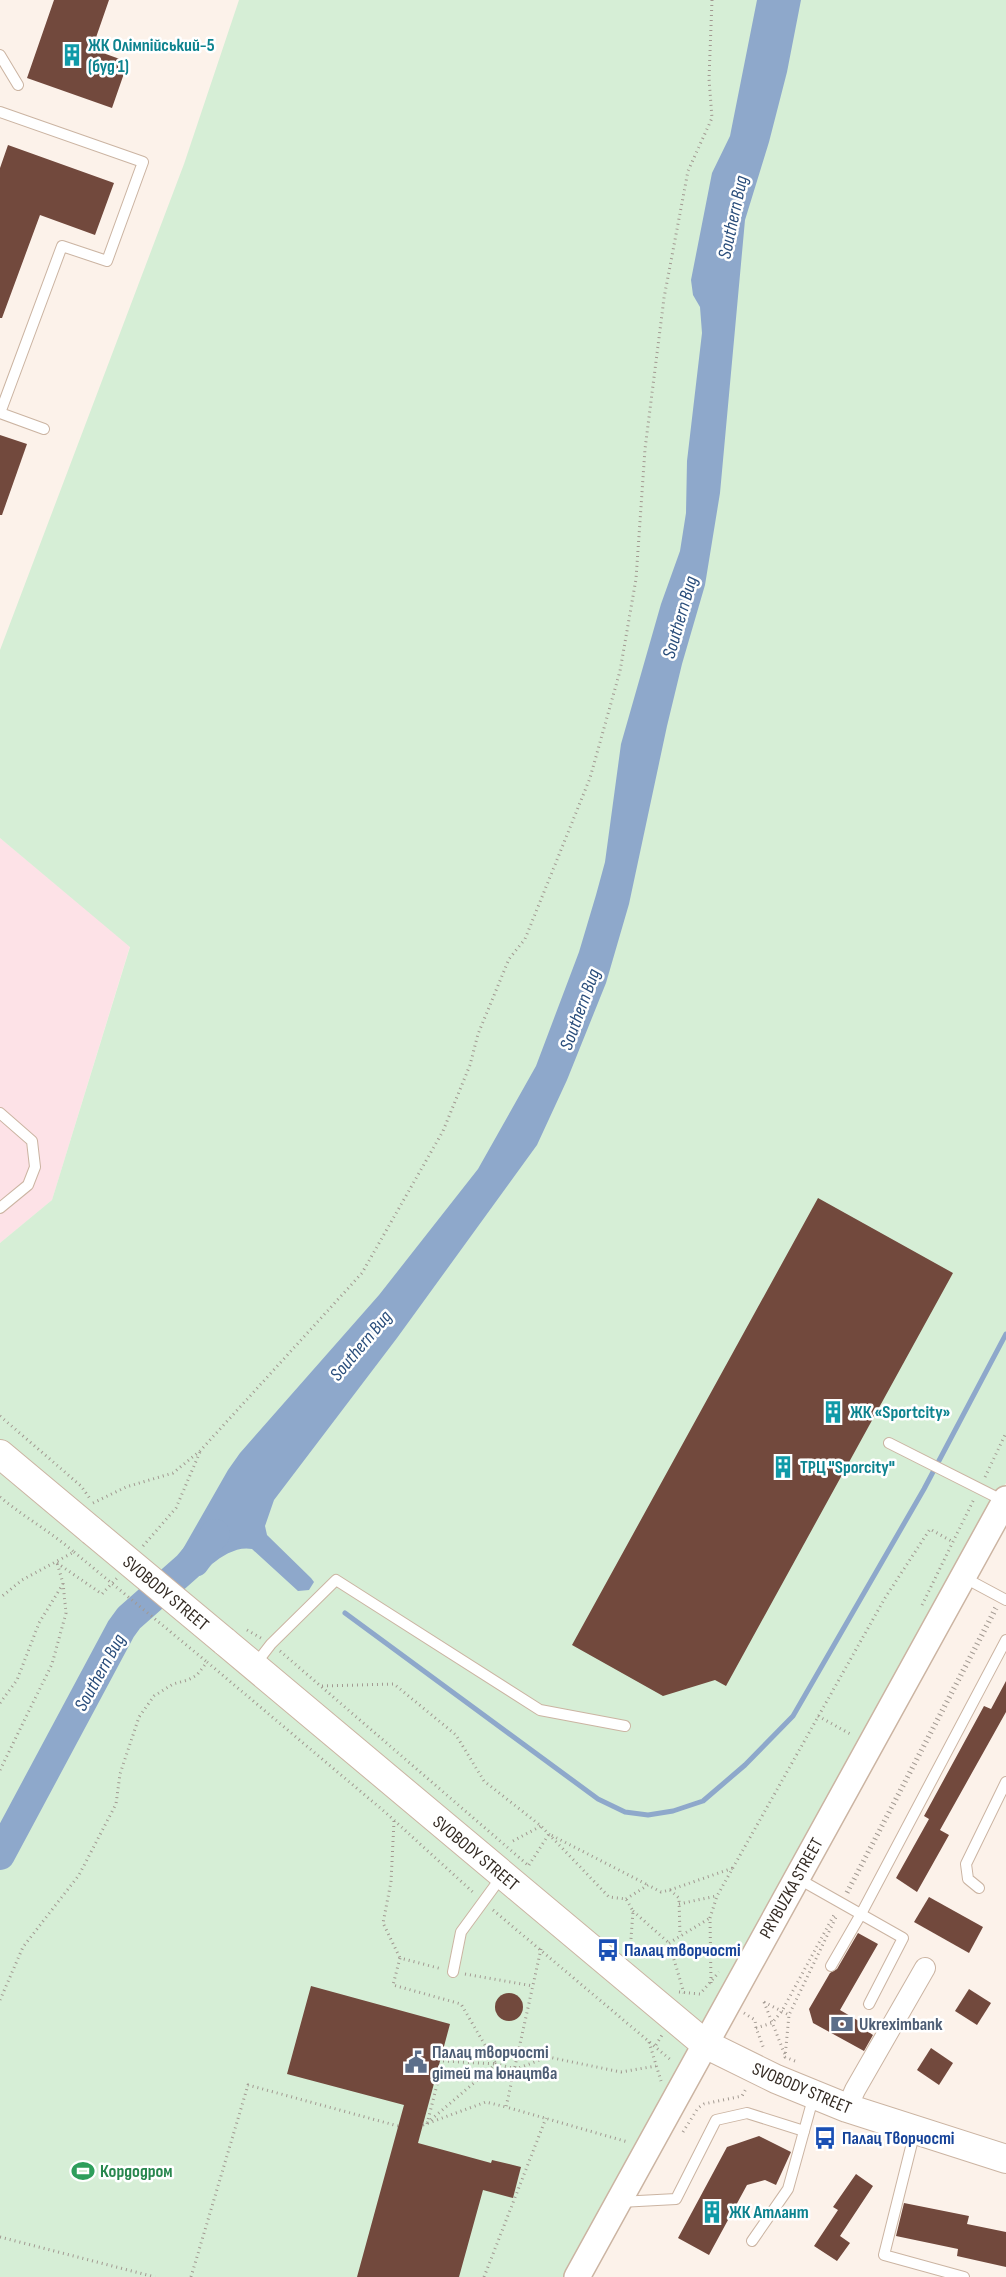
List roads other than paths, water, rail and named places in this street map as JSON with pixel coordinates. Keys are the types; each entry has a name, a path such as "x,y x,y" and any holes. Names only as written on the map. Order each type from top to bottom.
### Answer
{"main road":[{"name":"SVOBODY STREET","path":"0,1454 81,1507 234,1635 253,1666 705,2044 814,2095 847,2108 1006,2159"}],"street":[{"name":"PRYBUZKA STREET","path":"583,2276 617,2202 1005,1500"},
{"path":"847,2108 855,2090 925,1968"}],"lane":[{"path":"0,55 18,85"},
{"path":"0,112 143,162 107,261 62,246 0,413 44,429"},
{"path":"0,1113 32,1141 35,1167 28,1185 0,1208"},
{"path":"889,1444 1005,1500"},
{"path":"963,1577 1003,1599"},
{"path":"253,1666 272,1644 336,1580 540,1710 625,1726"},
{"path":"831,1966 861,1914 1006,1640"},
{"path":"979,1888 968,1879 966,1864 1006,1782"},
{"path":"453,1972 461,1932 502,1876"},
{"path":"797,1878 903,1938 869,2004"},
{"path":"752,2242 788,2189 814,2095"},
{"path":"617,2202 676,2199 716,2120 747,2113 804,2131"},
{"path":"915,2130 884,2255 964,2277"}],"water":[{"path":"757,0 801,0 787,72 769,142 745,220 720,493 705,585 682,664 667,726 629,904 606,983 567,1080 537,1145 397,1338 274,1500 265,1526 267,1535 311,1578 314,1582 309,1590 298,1591 252,1549 247,1548 236,1550 226,1555 212,1564 204,1574 198,1576 180,1560 180,1554 228,1470 240,1453 379,1295 478,1169 536,1066 579,952 605,862 621,744 661,604 680,551 686,513 687,461 702,333 700,307 693,295 691,280 712,173 730,136"}],"waterway":[{"path":"345,1613 598,1799 625,1812 648,1815 673,1811 703,1801 745,1765 793,1716 924,1489 1006,1334"},
{"name":"Southern Bug","path":"0,1855 121,1629 129,1618 188,1566 215,1534"}],"place":[{"name":"ЖК Олімпійський-5 (буд 1)","path":"72,55"},
{"name":"ЖК «Sportcity»","path":"833,1412"},
{"name":"ТРЦ \"Sporcity\"","path":"783,1467"},
{"name":"Палац творчості","path":"608,1950"},
{"name":"Ukreximbank","path":"842,2024"},
{"name":"Палац творчості дітей та юнацтва","path":"416,2062"},
{"name":"Палац Творчості","path":"825,2138"},
{"name":"Кордодром","path":"83,2171"},
{"name":"ЖК Атлант","path":"712,2212"}]}
